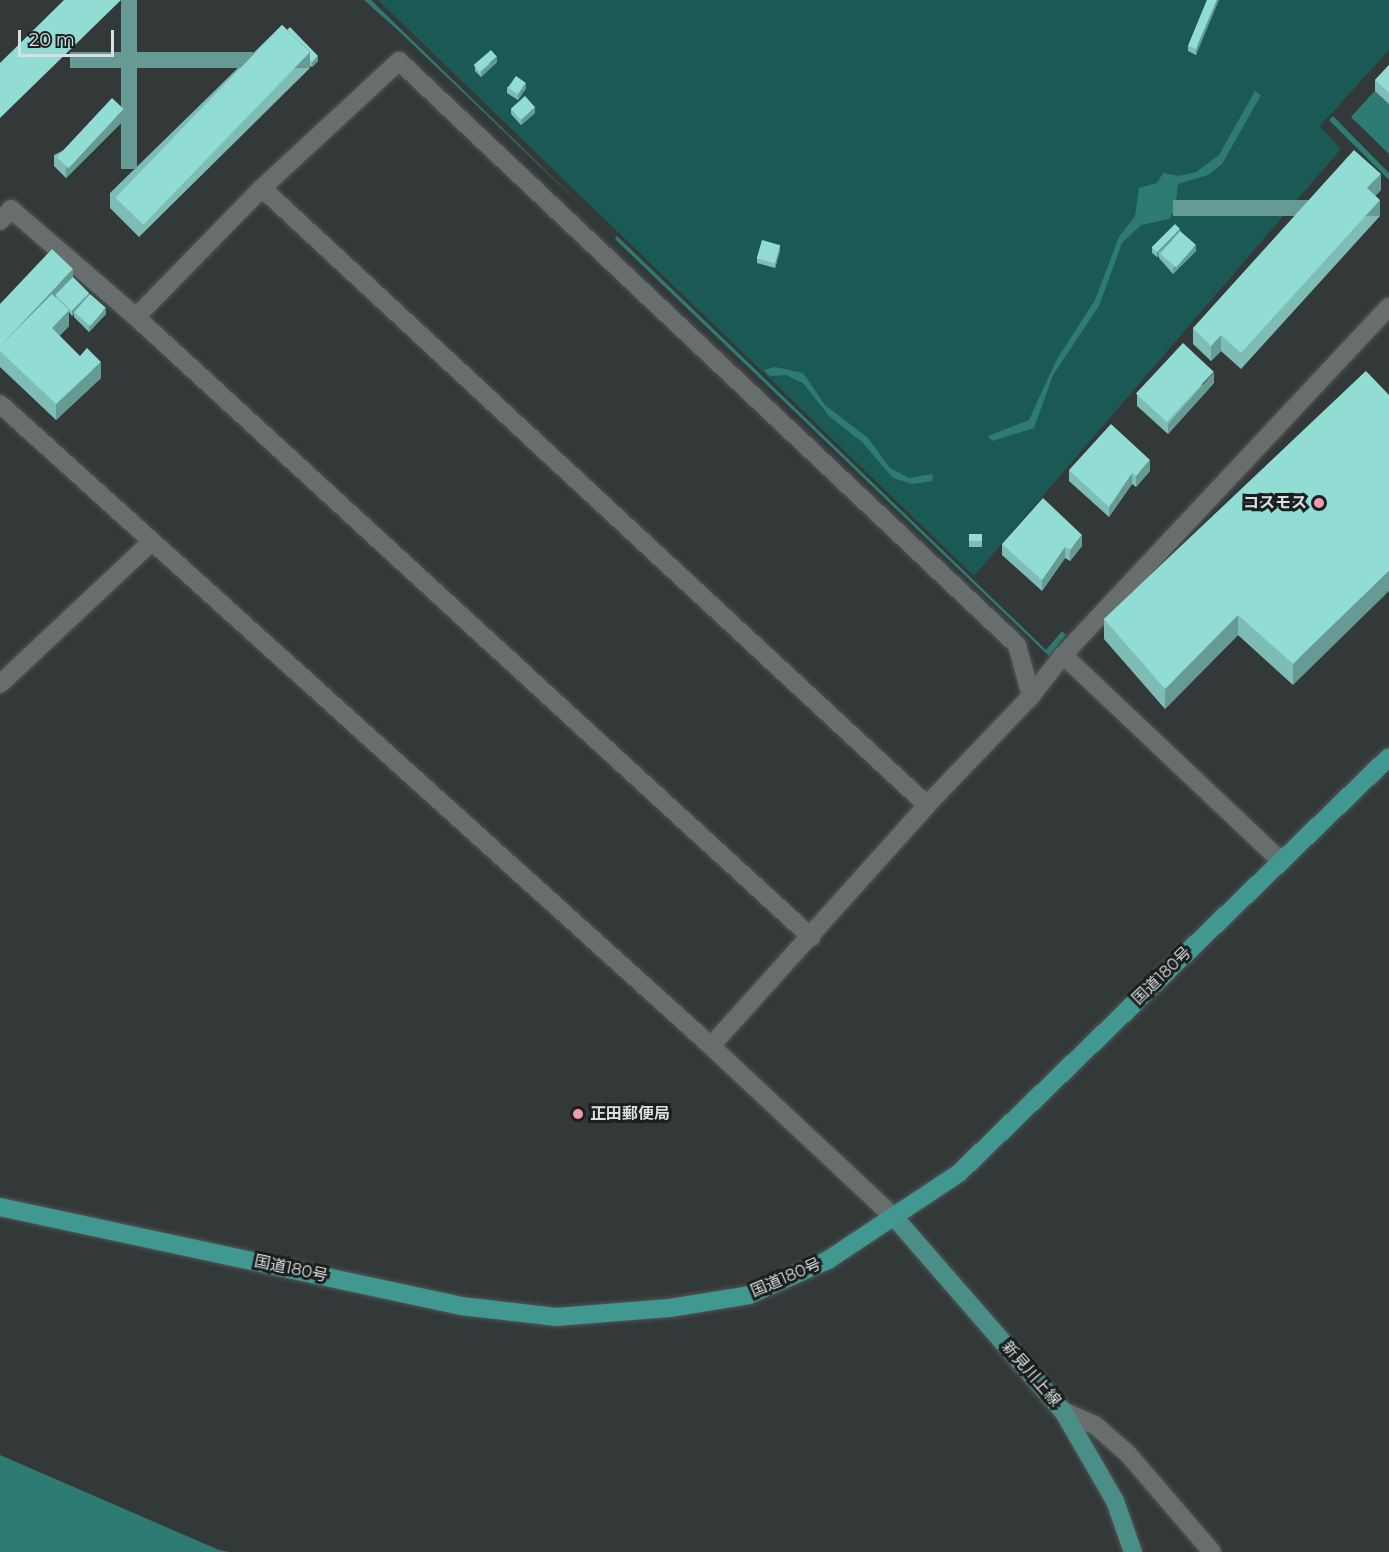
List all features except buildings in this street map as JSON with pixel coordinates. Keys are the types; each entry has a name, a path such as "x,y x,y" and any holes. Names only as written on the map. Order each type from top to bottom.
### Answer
{"highway":[{"name":"国道180号","path":"0,1207 461,1306 556,1317 670,1308 749,1295 828,1260 895,1218 959,1173 1389,757"}],"main road":[{"name":"新見川上線","path":"895,1218 1063,1411 1115,1501 1133,1552"}],"street":[{"path":"136,317 262,188 399,62 1017,645 1031,696"},
{"path":"262,188 927,805"},
{"path":"0,221 11,209 136,317 811,937"},
{"path":"711,1046 927,805 1031,696 1063,655 1389,307"},
{"path":"0,404 150,543 711,1046 895,1218"},
{"path":"0,684 150,543"},
{"path":"1063,655 1281,861"},
{"path":"1063,1411 1095,1425 1128,1454 1212,1552"}],"shaded area":[{"path":"364,0 371,0 588,212 402,34"},
{"path":"378,0 1389,0 1389,50 1320,126 1341,149 974,576"},
{"path":"1389,75 1389,154 1351,117"},
{"path":"1255,91 1261,95 1222,164 1208,175 1178,184 1175,209 1169,219 1141,225 1122,243 1099,306 1053,375 1034,428 992,441 988,436 1029,420 1056,361 1095,300 1119,237 1135,216 1139,188 1157,183 1163,173 1179,176 1196,172 1219,155"},
{"path":"1333,116 1389,173 1389,180 1329,120"},
{"path":"617,236 1046,650 1062,631 1066,635 1049,656 615,239"},
{"path":"775,367 803,373 825,405 868,438 890,468 909,478 932,474 933,481 912,484 893,478 863,443 829,416 803,383 786,375 770,376 764,370"},
{"path":"0,1455 219,1550 229,1552 0,1552"}],"place":[{"name":"コスモス","path":"1319,503"},
{"name":"正田郵便局","path":"578,1114"}]}
